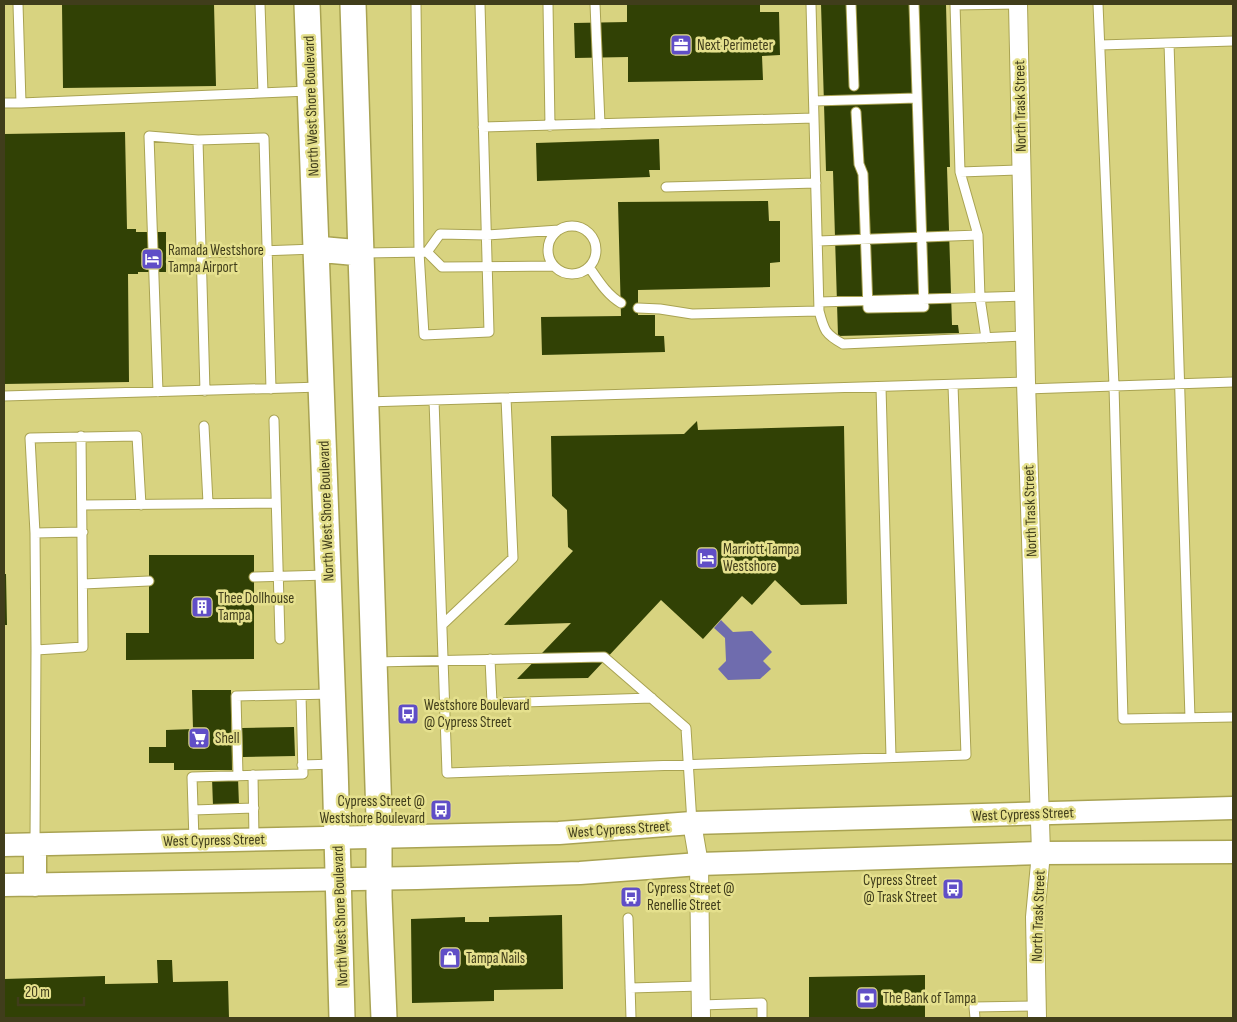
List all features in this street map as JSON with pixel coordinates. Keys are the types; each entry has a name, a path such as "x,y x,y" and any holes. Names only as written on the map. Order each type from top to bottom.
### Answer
{"main road":[{"name":"North West Shore Boulevard","path":"307,4 338,838 342,1018"},
{"path":"353,4 384,1018"},
{"path":"316,249 361,253"}],"street":[{"name":"North Trask Street","path":"1018,4 1026,386 1040,853 1035,917 1037,1012"},
{"name":"West Cypress Street","path":"4,845 559,833 692,823 1233,808"},
{"path":"692,823 699,864 701,1011"},
{"path":"35,844 35,885"},
{"path":"4,885 580,873 699,864 1040,853 1233,852"}],"lane":[{"path":"18,4 21,103"},
{"path":"260,4 263,93"},
{"path":"416,4 424,335 489,332 480,4"},
{"path":"548,4 550,126"},
{"path":"595,4 600,124"},
{"path":"811,4 819,306 823,328 829,336 843,344 1025,336"},
{"path":"851,4 854,86"},
{"path":"856,112 859,164 863,174 868,308 924,307 914,4"},
{"path":"986,338 980,298 978,235 960,172 955,4 1018,4"},
{"path":"1098,4 1114,386 1122,719 1233,716"},
{"path":"1100,45 1233,41"},
{"path":"1169,43 1190,718"},
{"path":"4,103 310,91"},
{"path":"814,101 917,98"},
{"path":"483,128 814,118"},
{"path":"158,392 149,136 198,140 264,138 271,389"},
{"path":"198,140 205,391"},
{"path":"960,172 1021,170"},
{"path":"666,187 816,183"},
{"path":"574,226 589,232 593,238 596,254 589,267 575,274 560,271 554,266 548,251 553,235 559,230 574,226"},
{"path":"423,252 440,234 487,235 559,230"},
{"path":"818,241 978,235"},
{"path":"201,253 316,249"},
{"path":"361,253 423,252 442,267 554,266"},
{"path":"589,267 615,300 621,303"},
{"path":"638,308 692,314 1024,296"},
{"path":"366,402 953,385 1114,386 1233,382"},
{"path":"434,400 447,773 966,755 953,385"},
{"path":"4,396 321,387"},
{"path":"880,387 891,757"},
{"path":"442,624 513,558 506,398"},
{"path":"274,420 280,639"},
{"path":"204,426 208,503"},
{"path":"36,650 83,647 82,436"},
{"path":"35,844 35,533 30,438 137,436 141,505"},
{"path":"83,505 276,503"},
{"path":"35,533 83,532"},
{"path":"254,577 328,575"},
{"path":"83,584 149,581"},
{"path":"374,662 604,657 686,728 692,823"},
{"path":"490,659 492,703 652,698"},
{"path":"238,776 236,696 332,694"},
{"path":"194,840 192,777 303,774 300,695"},
{"path":"302,765 335,764"},
{"path":"253,775 254,839"},
{"path":"193,810 254,808"},
{"path":"628,918 631,1018"},
{"path":"630,988 701,986"},
{"path":"701,1011 762,1003 762,1018"},
{"path":"975,1018 974,1007 1037,1012"}],"shaded area":[{"path":"721,620 733,632 752,631 772,652 763,661 771,669 760,679 728,680 718,669 726,661 725,638 714,628"}],"building":[{"path":"62,4 214,4 216,86 63,88"},
{"path":"627,4 760,4 760,12 779,12 780,55 762,56 763,80 628,82 628,57 575,58 574,23 627,22"},
{"path":"821,4 946,4 950,167 947,167 952,325 958,325 959,333 838,336 833,171 826,171"},
{"path":"125,132 127,229 136,229 136,232 166,232 166,272 128,274 129,382 4,384 4,134"},
{"path":"659,139 660,170 649,170 650,177 537,181 536,143"},
{"path":"768,201 769,221 780,221 780,262 770,263 770,287 638,290 638,315 655,315 655,336 664,336 665,352 542,355 541,317 621,316 618,202"},
{"path":"697,421 698,430 844,426 847,604 801,605 775,580 752,605 742,596 703,639 661,600 588,678 517,679 571,623 504,625 573,551 568,547 567,510 552,496 551,436 684,434"},
{"name":"Thee Dollhouse Tampa","path":"149,555 254,555 254,659 126,660 126,633 149,633"},
{"path":"4,574 6,574 7,625 4,625"},
{"name":"Shell","path":"192,690 231,690 232,770 174,770 174,763 149,763 149,747 166,747 166,730 193,729"},
{"name":"Shell","path":"294,727 295,756 243,757 242,728"},
{"path":"212,778 238,778 239,805 213,806"},
{"path":"562,915 563,989 494,990 494,1001 412,1003 411,919 465,917 465,922 489,922 489,917"},
{"path":"157,960 172,960 173,982 228,981 229,1018 4,1018 4,979 105,976 105,984 158,983"},
{"name":"The Bank of Tampa","path":"925,975 925,1018 809,1018 809,977"}],"place":[{"name":"Next Perimeter","path":"681,45"},
{"name":"Ramada Westshore Tampa Airport","path":"152,259"},
{"name":"Marriott Tampa Westshore","path":"707,558"},
{"name":"Thee Dollhouse Tampa","path":"202,607"},
{"name":"Westshore Boulevard @ Cypress Street","path":"408,714"},
{"name":"Shell","path":"199,738"},
{"name":"Cypress Street @ Westshore Boulevard","path":"441,810"},
{"name":"Cypress Street @ Trask Street","path":"953,889"},
{"name":"Cypress Street @ Renellie Street","path":"631,897"},
{"name":"Tampa Nails","path":"450,958"},
{"name":"The Bank of Tampa","path":"867,998"}]}
